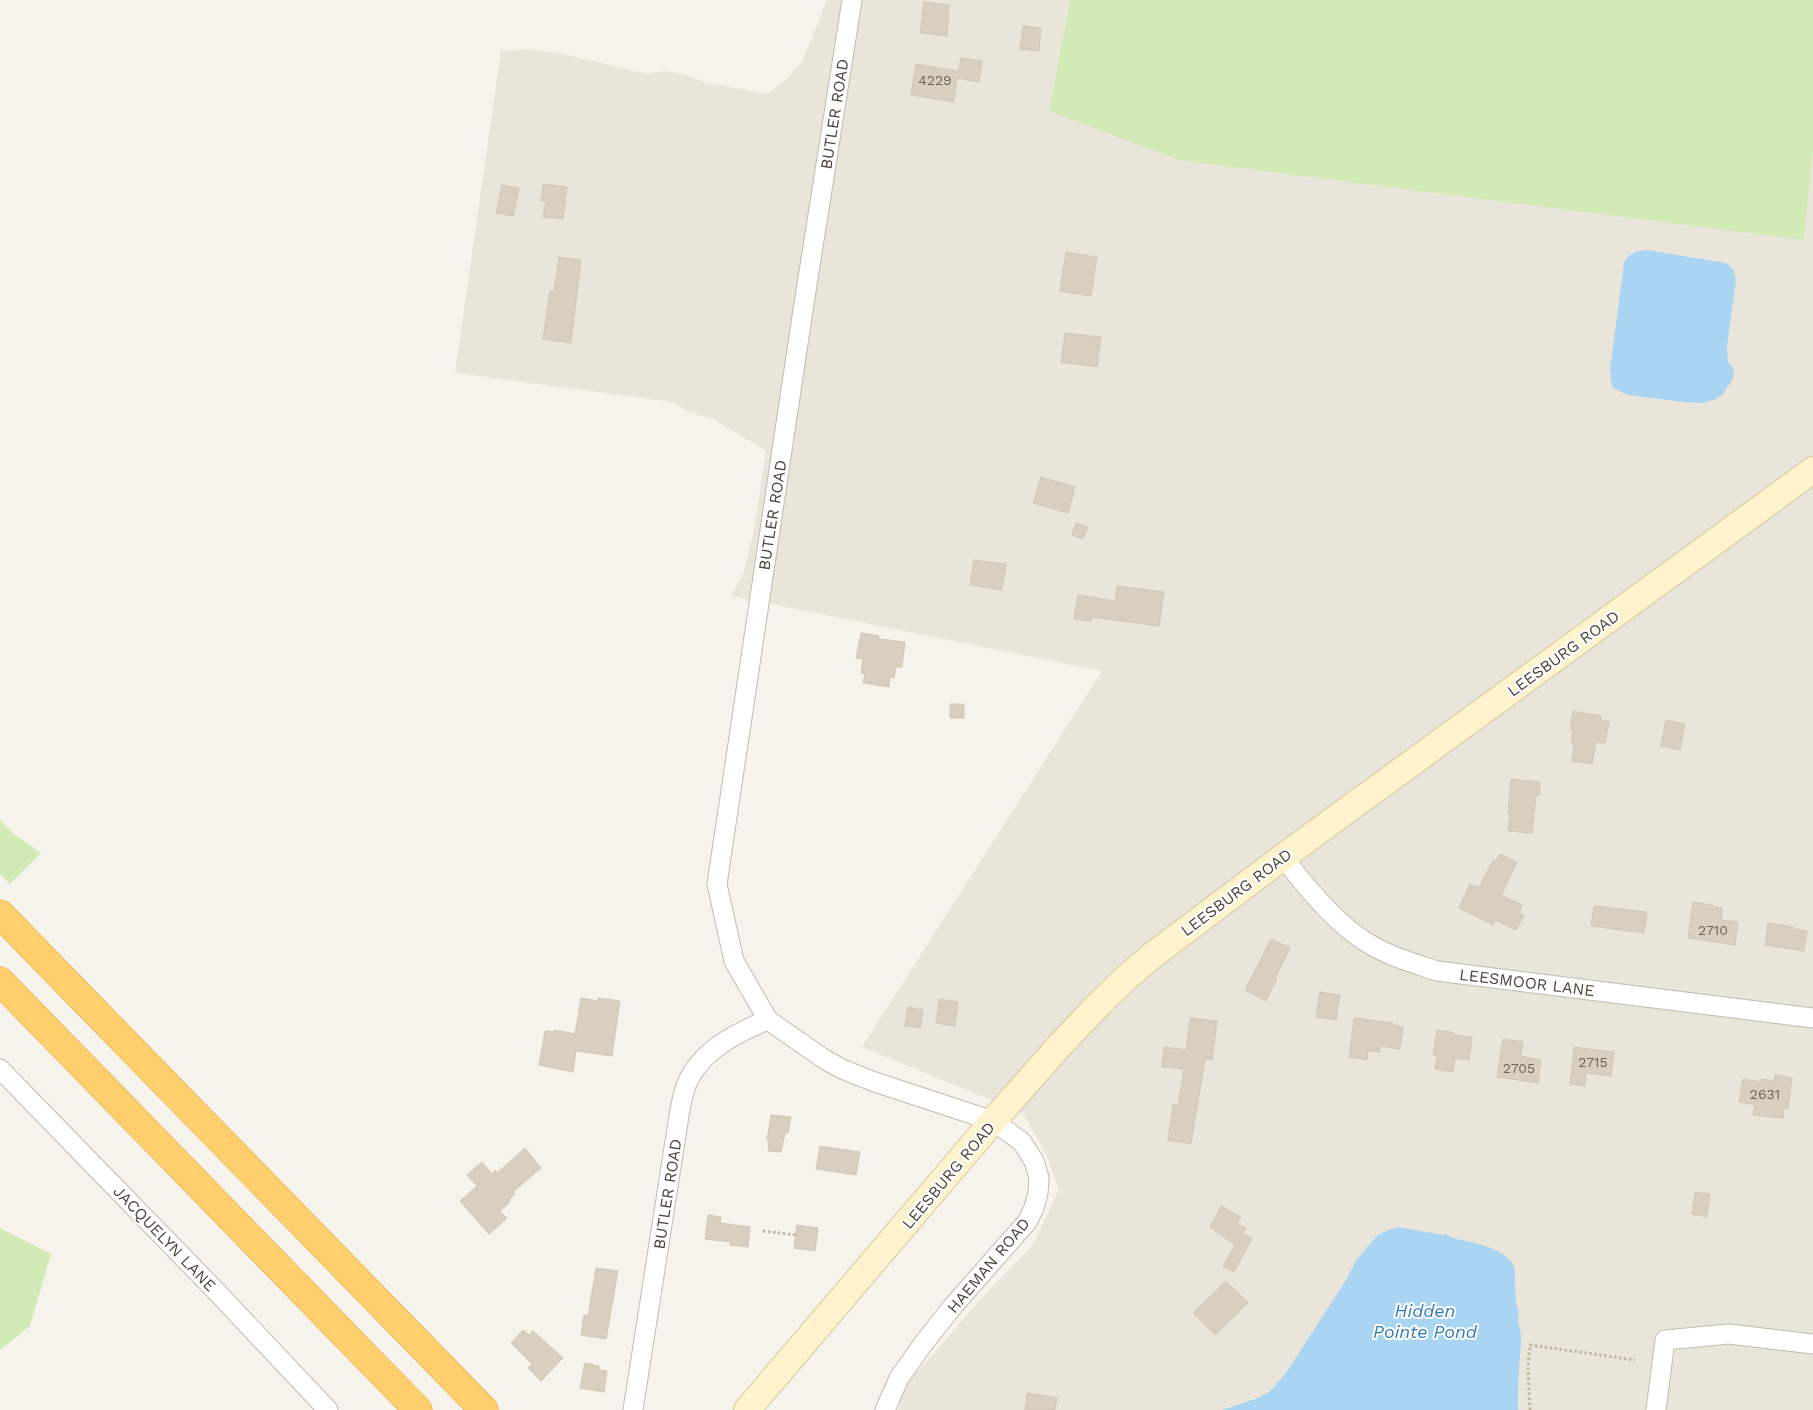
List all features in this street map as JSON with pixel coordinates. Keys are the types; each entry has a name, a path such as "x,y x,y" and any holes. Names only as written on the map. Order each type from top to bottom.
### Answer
{"highway":[{"path":"0,914 484,1410"},
{"path":"0,981 418,1410"}],"main road":[{"name":"LEESBURG ROAD","path":"747,1410 993,1121 1061,1044 1126,978 1153,955 1283,857 1813,470"}],"street":[{"name":"BUTLER ROAD","path":"852,0 717,884 734,961 768,1020 842,1070 993,1121"},
{"name":"LEESMOOR LANE","path":"1283,857 1304,885 1338,919 1365,942 1399,959 1430,969 1813,1018"},
{"name":"BUTLER ROAD","path":"632,1410 679,1116 689,1080 697,1067 719,1046 737,1033 768,1020"},
{"name":"JACQUELYN LANE","path":"0,1069 214,1289 328,1410"},
{"name":"HAEMAN ROAD","path":"885,1410 899,1378 923,1344 953,1306 1027,1222 1034,1208 1038,1194 1039,1178 1034,1161 1022,1142 993,1121"},
{"path":"1656,1410 1665,1340 1729,1334 1813,1344"}],"path":[{"path":"763,1231 796,1234"},
{"path":"1530,1410 1528,1368 1530,1345 1635,1360"}],"shaded area":[{"path":"827,0 1070,0 1049,111 1804,239 1813,149 1813,1410 898,1410 906,1383 979,1301 1032,1246 1059,1190 1046,1154 1023,1113 862,1047 1102,671 731,596 743,575 754,530 766,451 715,420 688,411 672,402 455,373 501,51 526,49 554,52 648,74 663,71 682,74 707,83 768,94 802,62"}],"green space":[{"path":"1070,0 1813,0 1813,149 1804,240 1179,160 1049,111"},
{"path":"0,820 14,834 41,853 10,884 0,874"},
{"path":"0,1228 51,1254 30,1326 0,1350"}],"water":[{"path":"1646,250 1726,263 1733,269 1736,280 1727,346 1728,362 1733,368 1734,375 1723,394 1716,399 1702,403 1628,395 1612,386 1610,370 1624,263 1633,254"},
{"name":"Hidden Pointe Pond","path":"1398,1227 1446,1234 1492,1249 1511,1261 1515,1274 1521,1338 1518,1410 1222,1410 1258,1398 1270,1391 1286,1373 1346,1280 1356,1261 1378,1235"}],"building":[{"path":"924,2 949,5 947,36 920,33"},
{"path":"1023,26 1041,28 1039,51 1020,49"},
{"path":"961,58 982,61 979,82 957,78 954,102 911,95 916,64 958,71"},
{"path":"543,184 567,187 563,219 543,217 546,201 541,201"},
{"path":"502,185 519,188 513,216 496,213"},
{"path":"1066,252 1097,257 1091,296 1060,291"},
{"path":"559,257 581,260 571,343 543,339 550,291 554,292"},
{"path":"1065,333 1101,337 1097,367 1061,362"},
{"path":"1041,477 1075,487 1068,513 1033,503"},
{"path":"1076,523 1088,527 1083,539 1072,535"},
{"path":"974,560 1006,564 1002,590 970,585"},
{"path":"1117,586 1164,592 1159,626 1092,617 1091,621 1074,619 1078,595 1115,601"},
{"path":"861,633 879,636 879,639 905,642 902,667 896,667 894,678 890,677 889,687 863,683 865,674 861,673 863,659 856,658"},
{"path":"950,704 964,704 964,718 950,718"},
{"path":"1573,711 1601,716 1601,720 1609,722 1605,743 1596,742 1592,764 1572,761 1574,744 1571,743 1573,730 1570,729"},
{"path":"1666,720 1685,724 1680,750 1661,746"},
{"path":"1511,779 1540,782 1539,796 1536,796 1532,833 1508,831"},
{"path":"1500,854 1517,862 1501,895 1522,905 1519,913 1524,915 1516,930 1495,920 1493,925 1459,908 1470,884 1479,888 1493,860 1496,861"},
{"path":"1693,902 1722,908 1721,920 1738,922 1735,945 1688,938"},
{"path":"1594,906 1647,912 1644,933 1591,926"},
{"path":"1768,923 1807,931 1804,951 1765,945"},
{"path":"1271,939 1290,948 1266,1001 1245,990"},
{"path":"1320,992 1340,995 1336,1020 1316,1017"},
{"path":"581,998 598,1001 598,998 620,1001 612,1056 576,1051 573,1072 539,1065 545,1031 554,1032 554,1030 575,1034"},
{"path":"939,999 958,1002 955,1026 936,1023"},
{"path":"908,1007 923,1010 920,1028 905,1026"},
{"path":"1190,1018 1217,1021 1212,1060 1205,1059 1191,1144 1168,1140 1173,1104 1178,1105 1184,1069 1162,1067 1164,1047 1186,1050"},
{"path":"1354,1018 1393,1023 1393,1025 1403,1027 1400,1049 1380,1046 1380,1052 1368,1051 1367,1060 1349,1057"},
{"path":"1437,1030 1454,1033 1454,1035 1472,1037 1469,1060 1455,1058 1453,1072 1435,1069 1437,1056 1433,1055"},
{"path":"1503,1039 1523,1042 1521,1056 1541,1060 1538,1083 1497,1077"},
{"path":"1574,1047 1614,1052 1611,1076 1586,1073 1585,1086 1570,1084"},
{"path":"1775,1075 1792,1078 1788,1109 1784,1108 1783,1118 1753,1115 1755,1105 1739,1102 1743,1079 1761,1082 1761,1079 1774,1081"},
{"path":"771,1115 791,1117 788,1133 785,1133 781,1152 768,1151 769,1140 767,1140"},
{"path":"820,1146 860,1152 856,1175 816,1169"},
{"path":"525,1148 541,1168 513,1192 515,1194 509,1200 510,1202 500,1211 507,1218 489,1234 460,1201 477,1186 467,1175 482,1162 492,1174 495,1170 497,1173"},
{"path":"1695,1192 1710,1194 1707,1217 1692,1214"},
{"path":"1221,1206 1241,1217 1237,1223 1246,1228 1243,1233 1252,1238 1234,1272 1223,1266 1235,1245 1210,1227"},
{"path":"708,1215 721,1217 720,1223 750,1227 748,1247 730,1245 731,1242 705,1239"},
{"path":"797,1225 818,1228 815,1251 794,1248"},
{"path":"596,1268 618,1271 606,1339 581,1335 584,1315 588,1316"},
{"path":"1226,1281 1248,1303 1215,1335 1193,1313"},
{"path":"523,1330 529,1335 533,1331 563,1358 541,1381 528,1368 532,1364 511,1343"},
{"path":"585,1363 599,1366 599,1370 607,1371 604,1392 580,1388"},
{"path":"1027,1393 1057,1398 1055,1410 1025,1410"}]}
